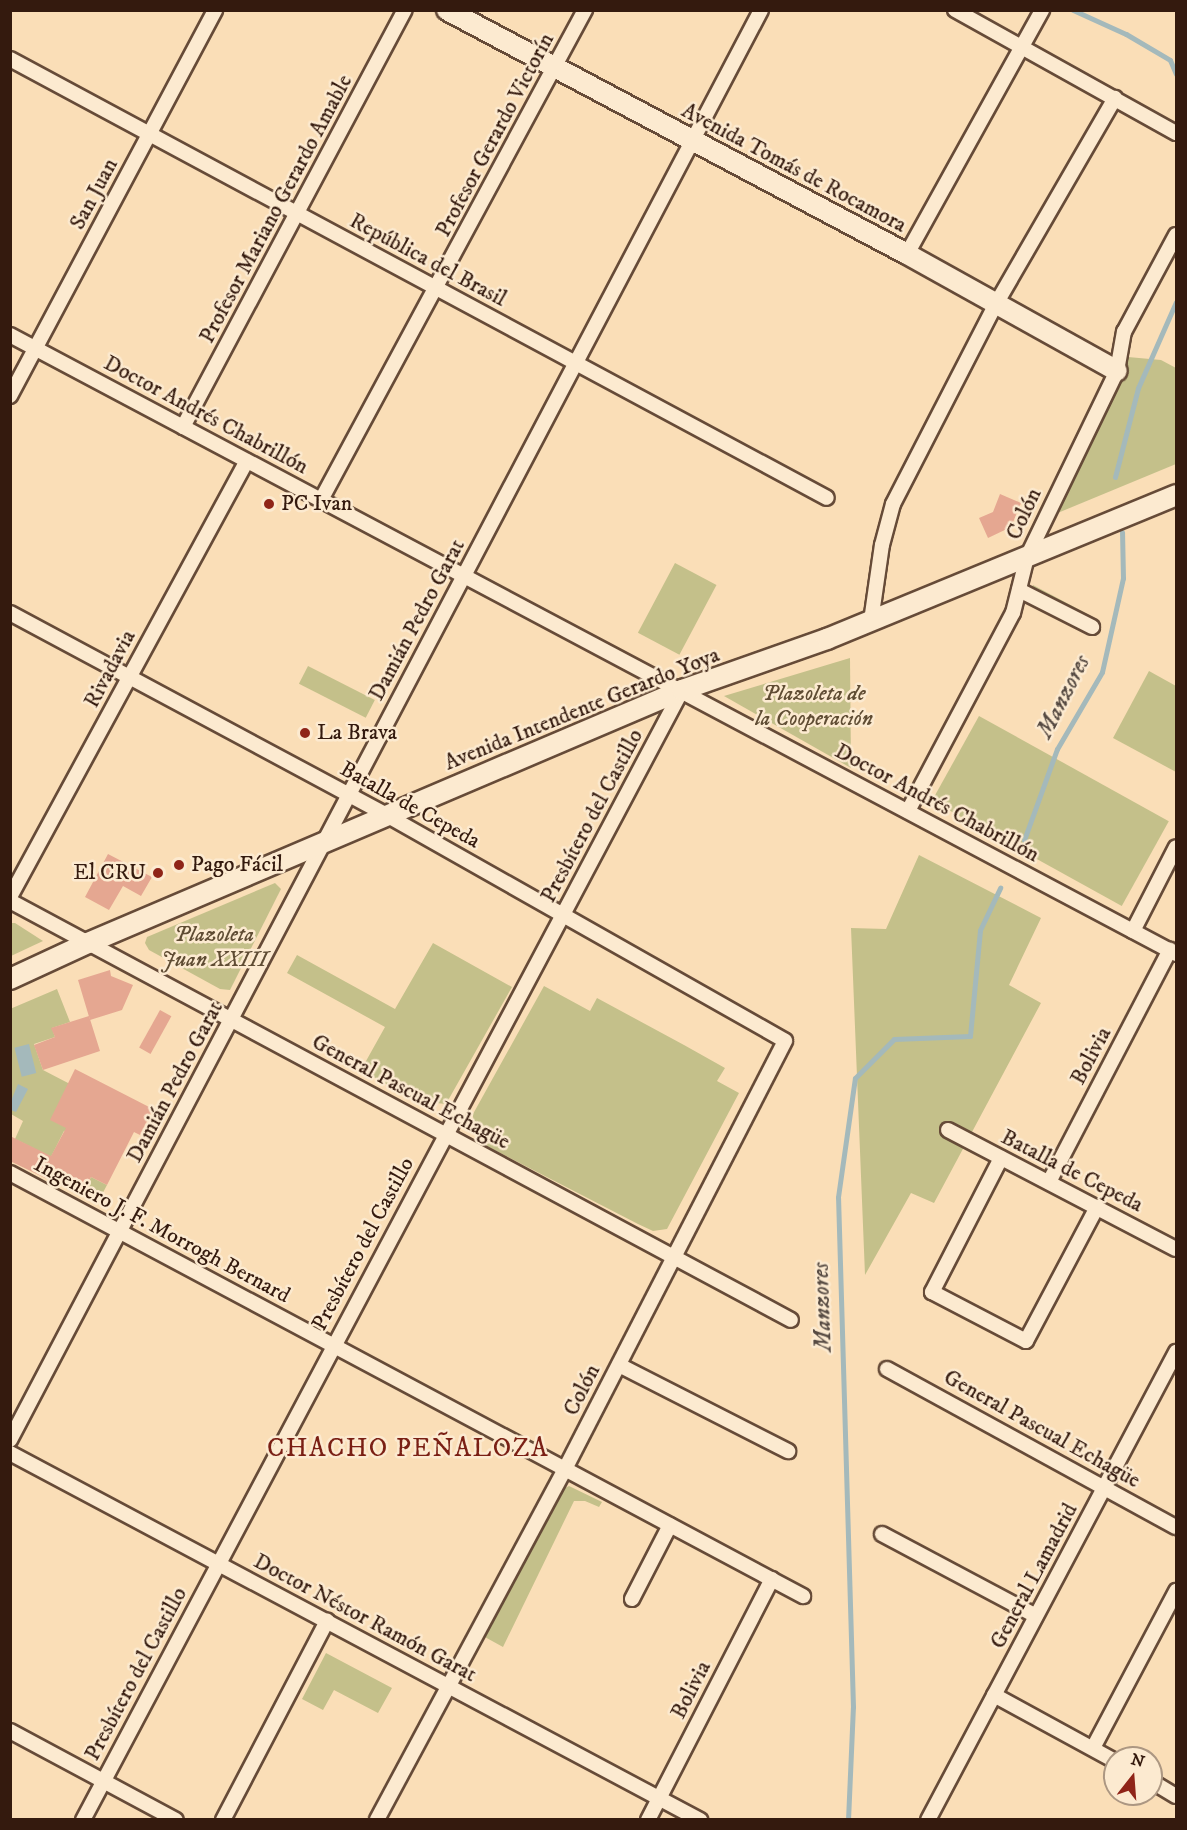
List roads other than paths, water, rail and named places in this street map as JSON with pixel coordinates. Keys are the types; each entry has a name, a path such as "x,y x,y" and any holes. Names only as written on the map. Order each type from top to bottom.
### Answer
{"main road":[{"name":"Avenida Tomás de Rocamora","path":"447,10 692,142 907,254 1117,371"},
{"name":"Avenida Intendente Gerardo Yoya","path":"10,979 88,943 682,690 871,621 1176,495"}],"street":[{"name":"San Juan","path":"10,396 215,10"},
{"name":"Profesor Mariano Gerardo Amable","path":"183,427 405,10"},
{"name":"Profesor Gerardo Victorín","path":"321,500 585,10"},
{"name":"Damián Pedro Garat","path":"10,1440 761,10"},
{"path":"955,10 1022,45 1176,133"},
{"path":"907,254 1042,10"},
{"name":"República del Brasil","path":"10,59 826,498"},
{"path":"871,621 882,545 893,504 996,304 1115,98"},
{"name":"Colón","path":"908,812 1013,613 1027,557 1117,371 1124,332 1176,235"},
{"name":"Doctor Andrés Chabrillón","path":"10,335 1173,952"},
{"name":"Rivadavia","path":"10,899 247,461"},
{"path":"1019,590 1092,627"},
{"name":"Batalla de Cepeda","path":"10,613 388,816 785,1041"},
{"name":"Presbítero del Castillo","path":"83,1820 682,690"},
{"path":"1133,931 1176,848"},
{"name":"General Pascual Echagüe","path":"10,899 791,1320"},
{"name":"Bolivia","path":"1049,1182 1173,952"},
{"name":"Colón","path":"377,1820 565,1469 785,1041"},
{"name":"Batalla de Cepeda","path":"948,1130 1176,1249"},
{"path":"1002,1158 932,1292 1026,1341 1097,1207"},
{"name":"Ingeniero J. F. Morrogh Bernard","path":"10,1173 802,1596"},
{"name":"General Lamadrid","path":"928,1820 1176,1352"},
{"path":"619,1365 788,1451"},
{"name":"General Pascual Echagüe","path":"887,1369 1176,1527"},
{"name":"Doctor Néstor Ramón Garat","path":"10,1453 219,1562 699,1820"},
{"path":"632,1599 670,1525"},
{"path":"882,1534 1036,1616"},
{"name":"Bolivia","path":"648,1820 771,1579"},
{"path":"1093,1748 1176,1591"},
{"path":"224,1820 327,1622"},
{"path":"994,1695 1103,1754"},
{"path":"10,1731 176,1820"},
{"path":"1163,1788 1176,1796"}],"waterway":[{"name":"Manzores","path":"1073,10 1126,34 1170,60 1176,74"},
{"name":"Manzores","path":"1115,477 1138,388 1176,302"},
{"name":"Manzores","path":"1024,840 1057,749 1102,672 1123,578 1122,532"},
{"name":"Manzores","path":"848,1820 853,1707 838,1197 855,1078 894,1039 970,1036 980,930 1000,888"}],"place":[{"name":"PC Ivan","path":"269,504"},
{"name":"La Brava","path":"305,733"},
{"name":"Pago Fácil","path":"179,865"},
{"name":"El CRU","path":"158,873"}],"district":[{"name":"CHACHO PEÑALOZA","path":"408,1449"}],"park label":[{"name":"Plazoleta de la Cooperación","path":"814,706"},
{"name":"Plazoleta Juan XXIII","path":"214,946"}]}
